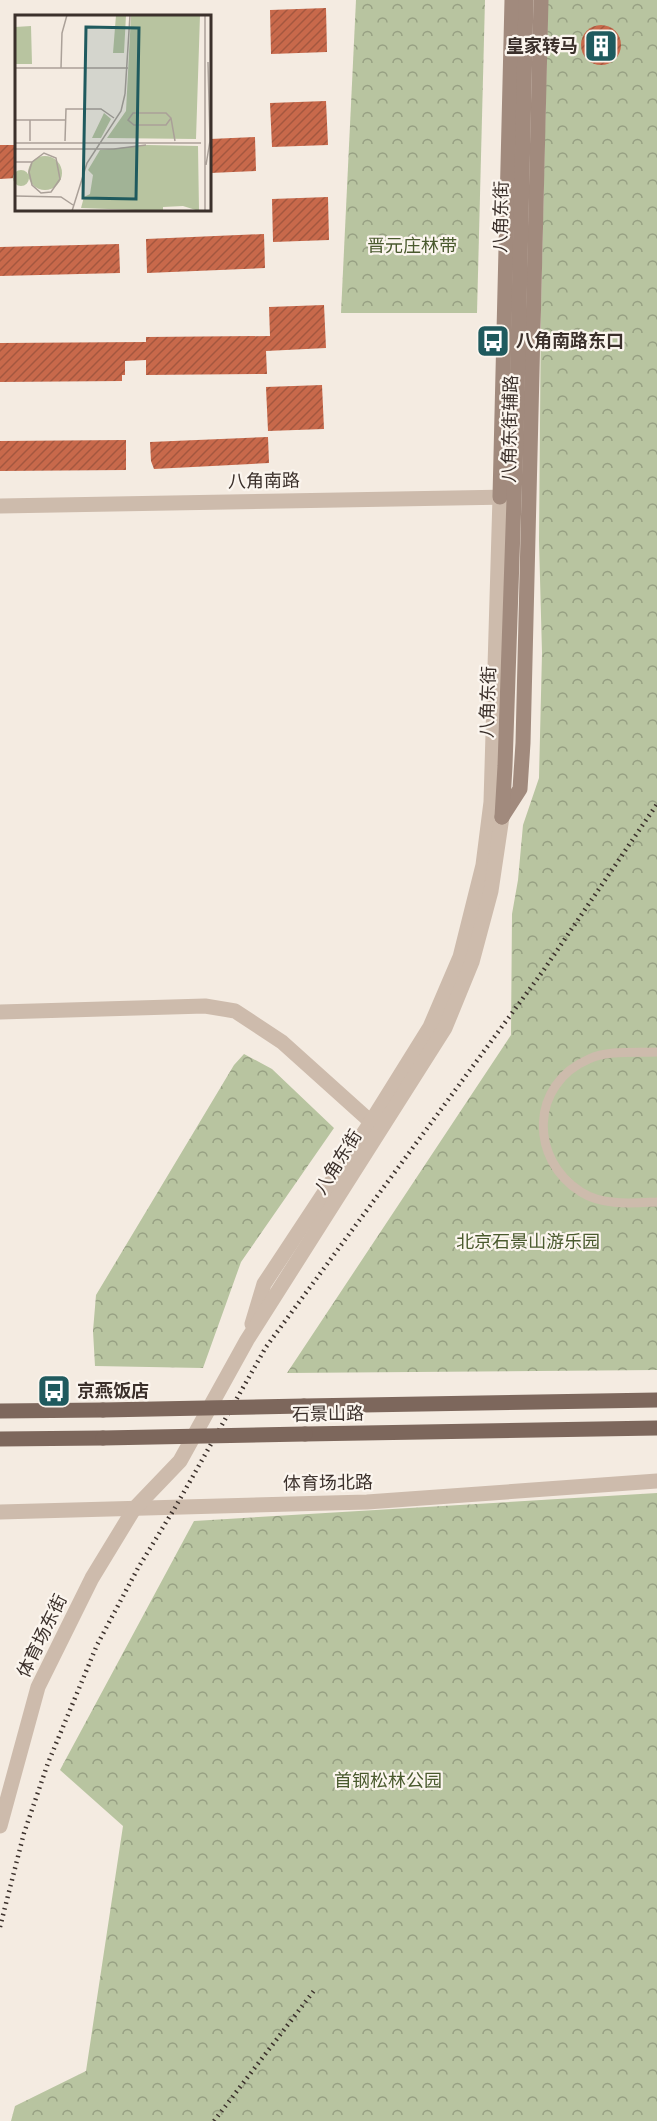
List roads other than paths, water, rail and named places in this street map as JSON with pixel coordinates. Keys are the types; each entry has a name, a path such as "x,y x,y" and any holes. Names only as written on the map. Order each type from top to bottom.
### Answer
{"main road":[{"name":"八角东街","path":"512,0 514,497"},
{"name":"八角东街","path":"502,816 514,497 526,0"},
{"name":"八角东街辅路","path":"514,497 541,0"},
{"name":"石景山路","path":"0,1411 657,1400"},
{"name":"石景山路","path":"0,1439 657,1428"}],"street":[{"name":"八角南路","path":"0,506 514,497"},
{"name":"八角东街","path":"247,1340 264,1284 371,1122 430,1027 460,957 483,865 491,802 514,497"},
{"name":"八角东街","path":"134,1509 180,1461 247,1340 445,1028 472,962 491,891 502,816"},
{"path":"0,1012 205,1006 235,1011 282,1042 371,1122"},
{"name":"体育场北路","path":"0,1512 368,1502 657,1481"},
{"name":"体育场东街","path":"0,1826 38,1687 92,1578 134,1509"}],"lane":[{"path":"657,1052 605,1053 588,1059 570,1070 553,1088 545,1109 543,1135 549,1157 567,1181 582,1193 599,1200 620,1203 657,1202"}],"railway":[{"path":"0,1927 24,1833 48,1763 97,1645 138,1568 176,1506 266,1347 543,971 657,804"},
{"path":"214,2121 316,1988"}],"place":[{"name":"皇家转马","path":"601,46"},
{"name":"八角南路东口","path":"493,341"},
{"name":"京燕饭店","path":"54,1391"}],"park label":[{"name":"晋元庄林带","path":"412,246"},
{"name":"北京石景山游乐园","path":"528,1242"},
{"name":"首钢松林公园","path":"388,1781"}]}
